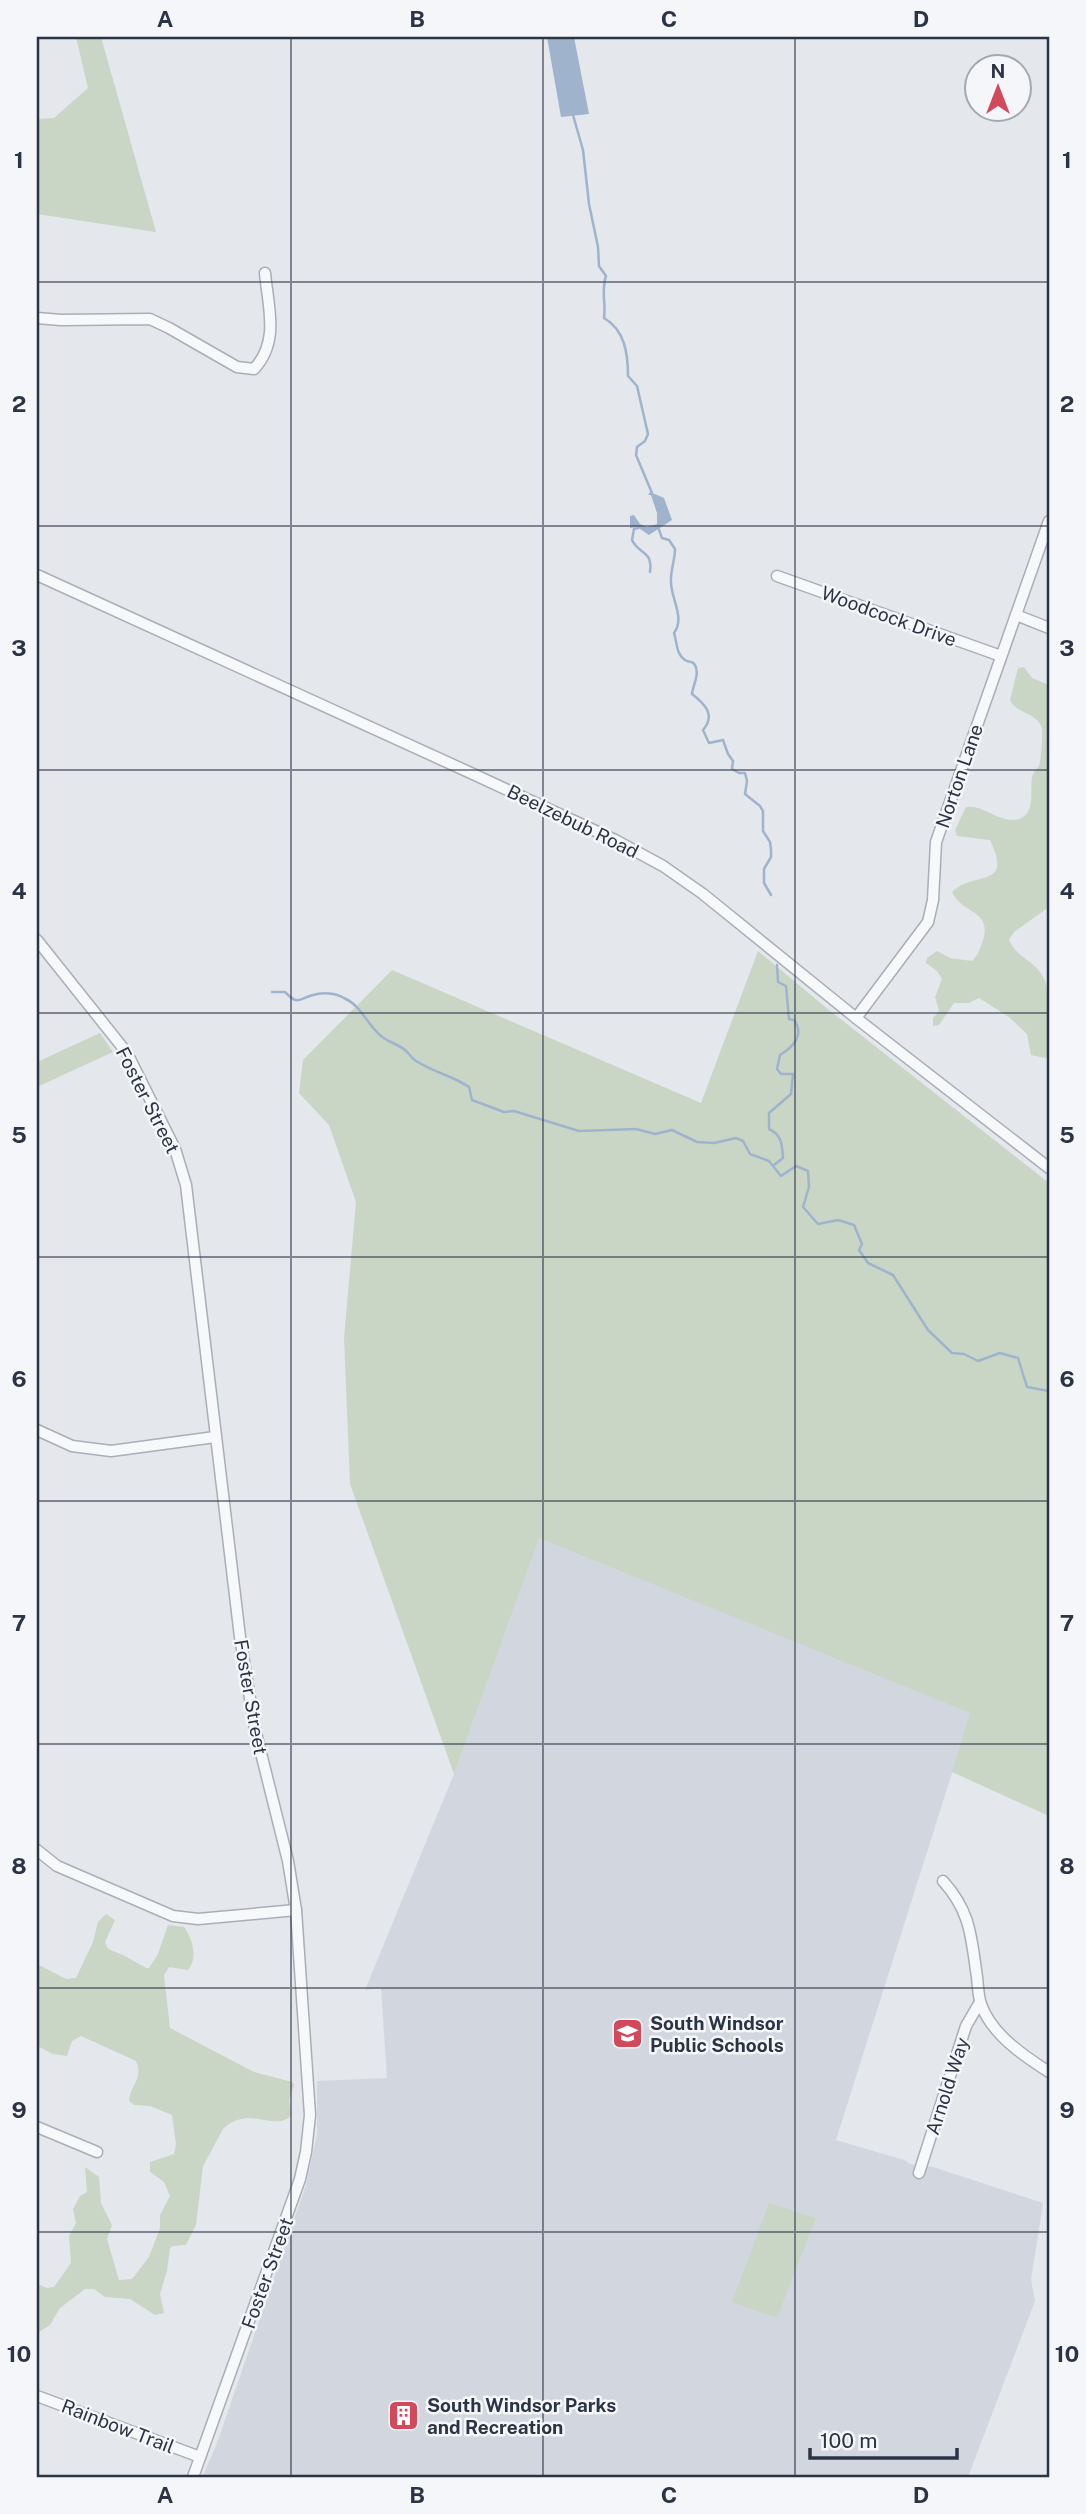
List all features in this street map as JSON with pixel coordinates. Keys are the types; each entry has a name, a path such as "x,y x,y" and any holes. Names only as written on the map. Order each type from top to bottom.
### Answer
{"street":[{"path":"37,318 150,319 237,367 254,369 264,357 271,334 265,273"},
{"name":"Norton Lane","path":"856,1018 928,922 933,900 936,842 1049,521"},
{"name":"Beelzebub Road","path":"37,575 615,839 663,866 704,894 856,1018 1049,1168"},
{"name":"Woodcock Drive","path":"777,576 1001,656"},
{"path":"1016,615 1049,628"},
{"name":"Foster Street","path":"37,940 127,1053 175,1149 186,1185 234,1590 255,1729 288,1861 296,1910 310,2116 306,2152 290,2208 192,2477"},
{"path":"37,1430 72,1446 111,1451 215,1437"},
{"path":"37,1850 57,1867 173,1916 198,1919 296,1910"},
{"path":"943,1881 958,1898 968,1920 980,2002 989,2021 1021,2054 1049,2072"},
{"name":"Arnold Way","path":"919,2173 966,2026 980,2002"},
{"path":"37,2127 97,2151"},
{"name":"Rainbow Trail","path":"37,2396 200,2457"}],"shaded area":[{"name":"South Windsor Public Schools","path":"539,1537 971,1713 836,2140 910,2164 933,2167 1043,2203 1031,2280 1035,2301 968,2477 202,2477 216,2446 306,2185 317,2135 317,2081 387,2078 381,1988 365,1990 454,1774"}],"green space":[{"path":"76,37 101,37 156,232 37,214 37,119 54,118 88,88"},
{"path":"1024,667 1032,678 1049,685 1049,907 1014,932 1009,940 1040,972 1045,981 1050,1002 1049,1059 1031,1055 1027,1034 1009,1017 979,998 969,1003 954,1003 939,1025 933,1026 933,1018 939,1011 935,997 942,979 937,971 926,963 927,958 937,951 950,958 972,961 981,946 984,925 981,919 952,892 994,873 997,866 996,856 990,840 957,836 955,830 966,807 979,808 1012,820 1025,816 1030,805 1033,773 1039,766 1042,728 1036,719 1017,708 1010,700 1018,668"},
{"path":"758,951 1049,1183 1049,1816 952,1772 970,1713 539,1538 454,1774 350,1484 344,1338 356,1202 329,1125 299,1093 303,1060 392,970 701,1103"},
{"path":"100,1033 113,1052 37,1087 37,1062"},
{"path":"106,1914 115,1920 105,1942 108,1949 146,1968 149,1968 158,1954 168,1925 184,1927 190,1937 194,1955 188,1970 169,1967 164,1975 170,2028 254,2072 292,2082 294,2085 289,2100 291,2115 278,2121 242,2119 223,2129 203,2166 196,2225 186,2245 170,2248 160,2294 164,2313 155,2315 130,2299 105,2297 94,2289 85,2289 60,2308 50,2325 37,2333 37,2284 47,2288 54,2287 71,2263 69,2236 76,2223 73,2209 80,2196 87,2192 85,2167 99,2177 101,2203 112,2225 107,2239 119,2280 132,2279 149,2257 160,2228 160,2215 170,2196 164,2182 150,2172 150,2162 174,2154 176,2144 172,2115 150,2106 134,2105 129,2101 138,2078 136,2061 81,2036 72,2041 67,2056 53,2054 37,2046 37,1964 66,1979 76,1978 93,1942 98,1922"},
{"path":"769,2203 816,2218 777,2318 732,2302"}],"water":[{"path":"547,37 574,37 589,114 561,117"},
{"path":"650,492 664,498 672,520 649,535 637,527 630,528 630,516 634,515 640,524 647,527 657,524 657,513 651,495 648,495"}],"waterway":[{"path":"573,115 583,150 599,266 606,276 604,318 621,336 626,351 628,376 637,386 648,434 645,441 637,447 636,455 652,493"},
{"path":"658,527 662,538 669,540 675,549 671,583 677,609 678,621 674,633 677,648 685,660 695,665 697,676 692,694 705,706 709,715 703,730 709,743 723,740 733,761 732,769 745,773 745,794 763,811 763,831 770,842 771,850 771,857 764,869 764,883 771,895"},
{"path":"638,528 634,529 632,540 647,556 650,572"},
{"path":"774,1165 783,1158 779,1137 769,1129 769,1113 791,1094 793,1074 781,1074 777,1069 780,1055 798,1036 797,1025 794,1020 789,1019 786,986 778,982 777,965"},
{"path":"272,992 285,992 296,1000 321,994 341,996 350,1001 381,1036 402,1048 414,1060 469,1087 472,1100 504,1112 514,1111 579,1131 636,1129 655,1134 672,1130 697,1142 714,1143 736,1138 743,1141 750,1154 769,1161 781,1176 796,1166 808,1171 809,1187 803,1207 818,1224 838,1220 854,1225 862,1244 859,1250 868,1263 893,1275 928,1330 952,1353 964,1354 978,1361 1000,1353 1018,1358 1027,1387 1049,1391"}],"place":[{"name":"South Windsor Public Schools","path":"627,2034"},
{"name":"South Windsor Parks and Recreation","path":"404,2416"}]}
